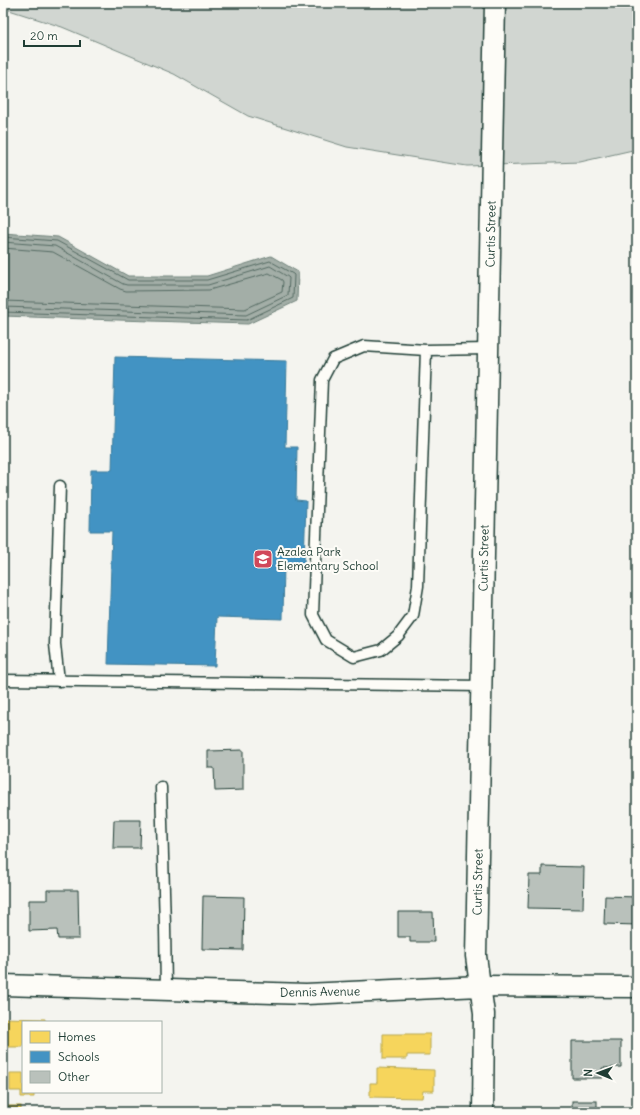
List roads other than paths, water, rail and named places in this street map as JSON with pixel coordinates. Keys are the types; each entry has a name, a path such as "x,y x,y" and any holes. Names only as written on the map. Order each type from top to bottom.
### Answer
{"street":[{"name":"Curtis Street","path":"483,1112 484,1014 476,956 495,3"},
{"name":"Dennis Avenue","path":"3,985 306,994 480,986 637,987"}],"lane":[{"path":"426,350 418,586 413,616 398,636 381,650 354,657 326,640 313,615 322,380 333,360 364,346 426,350 488,349"},
{"path":"59,681 55,644 60,486"},
{"path":"3,680 482,686"},
{"path":"161,786 166,990"}],"water":[{"path":"3,233 58,237 128,276 207,276 271,256 298,272 297,301 248,324 3,316"}],"place":[{"name":"Azalea Park Elementary School","path":"263,559"}]}
